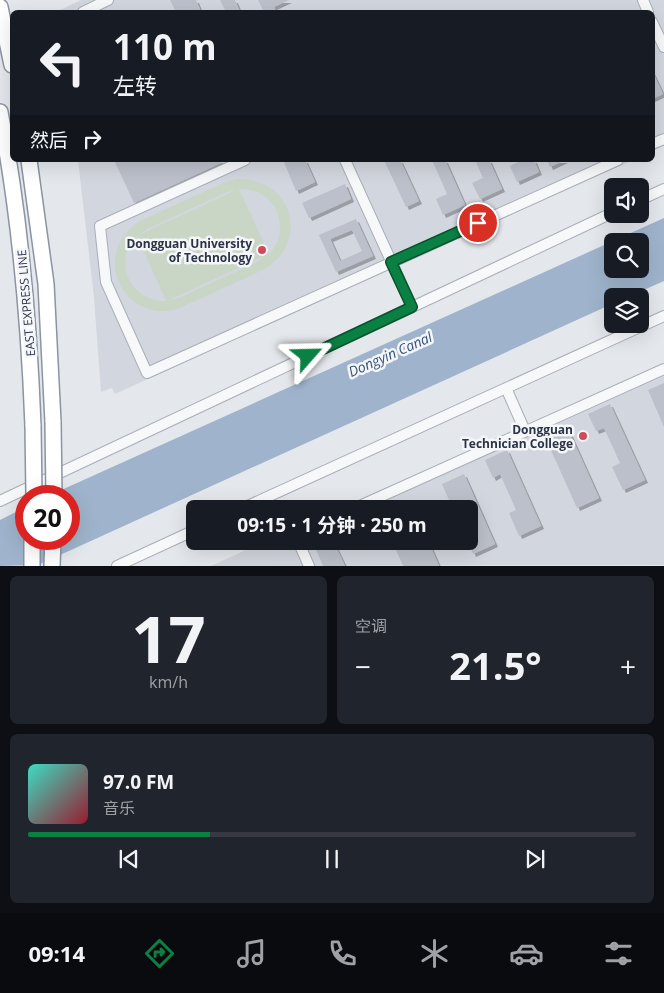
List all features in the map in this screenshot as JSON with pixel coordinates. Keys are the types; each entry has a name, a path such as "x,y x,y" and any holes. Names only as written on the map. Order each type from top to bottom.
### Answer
{"highway":[{"path":"0,7 10,55"},
{"name":"EAST EXPRESS LINE","path":"0,112 19,223 31,353 34,485"},
{"name":"EAST EXPRESS LINE","path":"30,162 46,284 53,422 54,485"},
{"path":"32,550 32,566"},
{"path":"52,566 53,550"}],"lane":[{"path":"86,10 108,0"},
{"path":"658,27 664,48"},
{"path":"240,162 100,226 106,282 147,373 614,162"},
{"path":"346,162 412,307"},
{"path":"649,196 664,189"},
{"path":"0,501 604,217"},
{"path":"261,500 664,316"},
{"path":"373,500 664,369"},
{"path":"506,388 525,431"},
{"path":"117,566 186,534"},
{"path":"302,550 309,566"}],"shaded area":[{"path":"81,0 664,0 664,146 655,150 655,10 60,10"},
{"name":"Dongguan University of Technology","path":"78,162 629,162 115,394 112,388 101,392 94,297"},
{"name":"Dongguan Technician College","path":"664,364 664,565 211,566 246,550 478,550 478,500 358,500"}],"green space":[{"path":"238,179 257,182 272,189 283,200 289,214 291,229 287,244 278,258 263,270 175,310 155,310 139,305 126,294 118,280 115,264 118,248 126,233 142,220 223,183","holes":["239,189 252,190 262,195 271,202 276,211 280,221 280,233 276,244 269,254","236,190 139,235 147,229 227,192","137,236 166,301 154,300 143,295 135,288 129,279 126,268 129,246","266,255 259,261 179,298 169,300"]}],"water":[{"name":"Dongyin Canal","path":"664,218 664,281 648,288 604,288 604,308 80,546 80,485 72,485 604,245 604,278 649,278 649,233 631,233"},
{"path":"15,512 15,550 71,550 38,565 0,566 0,520"}],"building":[{"path":"170,0 196,0 200,10 175,10"},
{"path":"220,0 235,0 239,10 225,10"},
{"path":"258,0 289,0 274,7 275,10 263,10"},
{"path":"655,77 663,94 655,98"},
{"path":"115,162 221,162 221,163 134,203"},
{"path":"284,162 306,162 315,182 296,191"},
{"path":"385,162 401,162 419,201 406,207"},
{"path":"433,162 446,162 465,205 443,215 436,199 447,194"},
{"path":"476,162 490,162 502,189 480,199 472,183 483,178"},
{"path":"518,162 535,162 539,172 517,182 510,166"},
{"path":"548,162 561,162 550,167"},
{"path":"345,184 351,199 309,218 302,203"},
{"path":"356,219 373,256 336,272 319,235","holes":["352,230 362,251 340,261 330,239"]},
{"path":"664,383 664,427 648,390"},
{"path":"610,404 645,480 623,490 612,467 620,463 604,428 596,431 588,414"},
{"path":"567,427 599,498 577,508 545,437"},
{"path":"507,450 541,526 519,536 509,513 516,510 500,474 493,478 485,460"},
{"path":"464,474 476,500 449,500 442,484"},
{"path":"478,506 495,544 473,554 471,550 478,550"},
{"path":"316,550 337,550 345,566 323,566"},
{"path":"396,550 432,550 439,566 403,566"}],"place":[{"name":"Dongguan University of Technology","path":"262,250"},
{"name":"Dongguan Technician College","path":"583,436"}],"route":[{"path":"308,356 412,307 391,262 478,223"}]}
